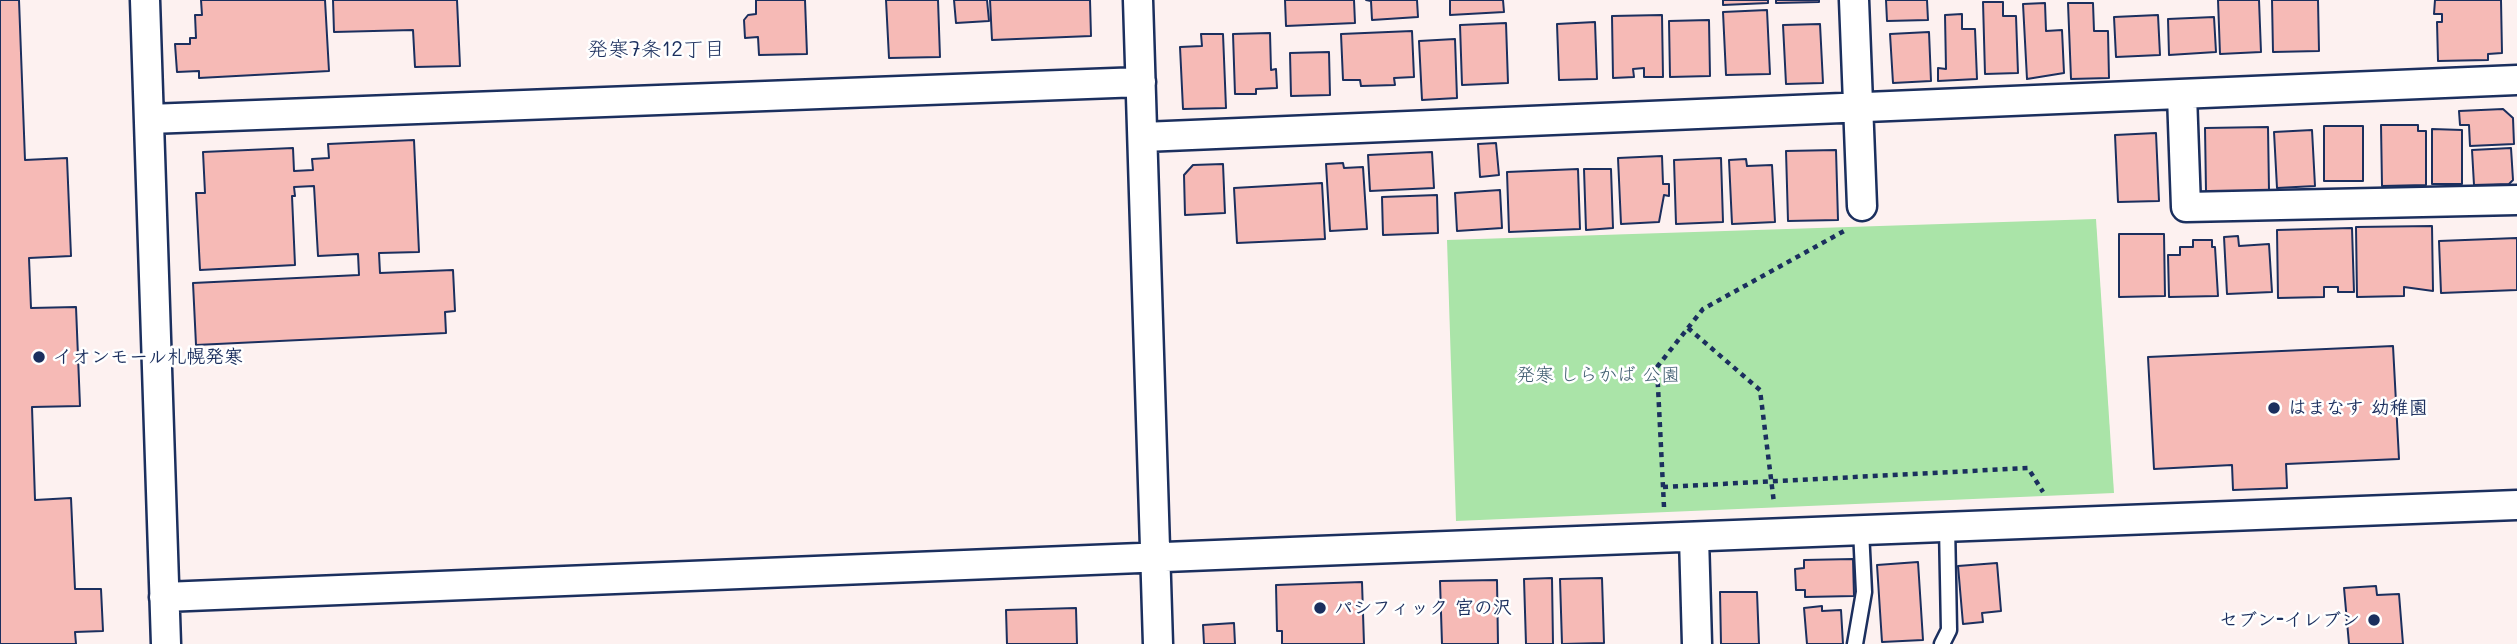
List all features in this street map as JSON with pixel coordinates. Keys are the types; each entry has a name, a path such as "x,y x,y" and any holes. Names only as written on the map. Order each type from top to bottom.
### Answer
{"street":[{"path":"145,0 166,644"},
{"path":"1138,0 1158,644"},
{"path":"1854,0 1858,109 1854,215"},
{"path":"1143,137 2517,80"},
{"path":"149,119 1141,82"},
{"path":"2182,95 2186,207 2517,200"},
{"path":"164,597 1947,525 2517,506"},
{"path":"1694,537 1697,644"}],"lane":[{"path":"1942,644 1949,630 1947,525"},
{"path":"1855,644 1864,592 1861,530"}],"path":[{"path":"1664,516 1657,367 1703,309 1843,234 1854,215"},
{"path":"1688,328 1760,390 1774,512"},
{"path":"1663,487 2028,468 2049,502"}],"green space":[{"name":"発寒 しらかば 公園","path":"2096,219 2114,493 1456,521 1447,240"}],"building":[{"name":"イオンモール札幌発寒","path":"0,0 19,0 25,160 67,158 71,256 29,258 31,308 76,307 80,406 32,407 35,500 71,498 75,589 101,589 103,631 75,632 76,644 0,644"},
{"path":"201,0 325,0 329,71 199,78 199,71 177,72 175,44 190,44 190,38 196,38 195,15 202,15"},
{"path":"333,0 457,0 460,66 415,67 413,30 334,32"},
{"path":"756,0 805,0 807,54 759,55 758,37 745,38 744,20 748,15 756,14"},
{"path":"886,0 938,0 940,57 889,58"},
{"path":"954,0 987,0 989,21 956,23"},
{"path":"990,0 1090,0 1091,36 992,40"},
{"path":"1285,0 1354,0 1355,23 1286,26"},
{"path":"1366,0 1417,0 1418,17 1372,20 1371,1"},
{"path":"1450,0 1503,0 1504,12 1450,15"},
{"path":"1723,0 1768,0 1768,3 1723,5"},
{"path":"1776,0 1819,0 1819,2 1776,3"},
{"path":"1886,0 1927,0 1928,20 1887,21"},
{"path":"2218,0 2259,0 2261,52 2220,54"},
{"path":"2272,0 2318,0 2319,51 2273,52"},
{"path":"2435,0 2501,0 2502,53 2488,54 2488,60 2438,61 2437,22 2442,22 2442,14 2434,14"},
{"path":"1983,2 2003,2 2003,16 2016,16 2018,73 1985,74"},
{"path":"2045,3 2046,31 2062,30 2064,73 2027,79 2023,4"},
{"path":"2068,3 2093,3 2094,31 2108,31 2109,78 2071,79"},
{"path":"1767,10 1770,74 1726,75 1723,12"},
{"path":"1962,14 1962,29 1975,29 1977,79 1938,81 1938,68 1946,69 1945,15"},
{"path":"1662,15 1663,77 1644,77 1644,68 1633,69 1634,77 1613,78 1612,16"},
{"path":"2158,15 2160,55 2116,57 2114,17"},
{"path":"2214,17 2216,52 2169,55 2168,19"},
{"path":"1709,20 1710,76 1670,77 1669,21"},
{"path":"1595,22 1597,79 1559,80 1557,24"},
{"path":"1506,23 1508,83 1462,85 1460,25"},
{"path":"1820,24 1823,83 1786,84 1783,25"},
{"path":"1412,31 1414,77 1394,78 1395,85 1361,86 1360,80 1343,80 1341,34"},
{"path":"1929,32 1931,81 1893,83 1890,34"},
{"path":"1270,33 1271,70 1276,69 1277,88 1256,89 1256,94 1235,94 1233,34"},
{"path":"1201,34 1223,34 1226,108 1183,109 1180,47 1202,46"},
{"path":"1455,39 1457,98 1422,100 1419,41"},
{"path":"1329,52 1330,95 1291,96 1290,53"},
{"path":"2503,109 2513,118 2514,144 2470,146 2469,125 2460,125 2459,111"},
{"path":"2381,125 2418,125 2418,131 2426,131 2426,185 2382,186"},
{"path":"2324,126 2363,126 2363,181 2324,181"},
{"path":"2268,127 2269,191 2206,192 2205,128"},
{"path":"2432,129 2462,130 2462,184 2432,184"},
{"path":"2312,130 2315,186 2277,188 2274,132"},
{"path":"2156,133 2159,201 2118,202 2115,135"},
{"path":"414,140 419,252 379,253 380,273 453,270 455,311 445,312 446,333 196,345 193,283 359,275 358,254 318,256 314,186 294,187 295,196 292,196 295,265 200,270 196,193 205,193 203,152 293,148 294,171 313,170 312,159 329,158 328,144"},
{"path":"1496,143 1499,175 1480,177 1478,144"},
{"path":"2511,148 2513,180 2509,184 2474,185 2472,150"},
{"path":"1836,150 1838,220 1788,221 1786,151"},
{"path":"1432,152 1434,188 1370,191 1368,155"},
{"path":"1662,156 1663,184 1669,184 1669,196 1664,195 1659,222 1621,224 1618,158"},
{"path":"1721,158 1723,222 1676,224 1674,160"},
{"path":"1746,159 1747,166 1772,165 1775,222 1732,224 1729,160"},
{"path":"1343,163 1344,168 1363,167 1367,229 1330,231 1326,164"},
{"path":"1223,164 1225,213 1185,215 1184,175 1193,165"},
{"path":"1578,169 1580,229 1509,232 1507,172"},
{"path":"1584,169 1611,169 1613,228 1586,230"},
{"path":"1322,183 1325,239 1237,243 1234,188"},
{"path":"1500,190 1502,228 1457,231 1455,193"},
{"path":"1437,195 1438,233 1383,235 1382,197"},
{"path":"2432,226 2433,291 2404,287 2404,296 2357,297 2356,227"},
{"path":"2352,228 2354,292 2338,292 2338,287 2324,287 2324,297 2278,298 2277,230"},
{"path":"2119,234 2164,234 2165,296 2119,297"},
{"path":"2238,236 2239,246 2269,244 2272,292 2227,294 2224,237"},
{"path":"2517,238 2517,290 2441,293 2439,241"},
{"path":"2193,240 2212,240 2212,247 2215,247 2218,296 2169,297 2168,255 2180,255 2180,247 2193,247"},
{"name":"はまなす 幼稚園","path":"2393,346 2399,459 2286,464 2287,488 2233,490 2232,465 2154,469 2148,357"},
{"path":"1853,559 1854,596 1805,597 1805,590 1796,590 1795,569 1804,568 1804,560"},
{"path":"1918,562 1923,640 1882,642 1877,565"},
{"path":"1997,563 2001,611 1982,613 1983,622 1963,624 1958,566"},
{"path":"1552,578 1553,644 1526,644 1524,579"},
{"path":"1602,578 1604,643 1562,644 1560,579"},
{"path":"1497,580 1498,644 1442,644 1440,581"},
{"name":"パシフィック 宮の沢","path":"1362,582 1364,644 1282,644 1282,631 1277,631 1276,585"},
{"name":"セブン-イレブン","path":"2376,586 2377,595 2399,594 2403,644 2349,644 2344,588"},
{"path":"1720,592 1757,592 1759,644 1721,644"},
{"path":"1822,606 1822,611 1841,610 1843,644 1807,644 1804,608"},
{"path":"1076,608 1077,644 1007,644 1006,610"},
{"path":"1234,623 1235,644 1204,644 1203,625"}],"place":[{"name":"イオンモール札幌発寒","path":"39,357"},
{"name":"はまなす 幼稚園","path":"2274,408"},
{"name":"パシフィック 宮の沢","path":"1320,608"},
{"name":"セブン-イレブン","path":"2374,620"}],"district":[{"name":"発寒7条12丁目","path":"656,50"}]}
